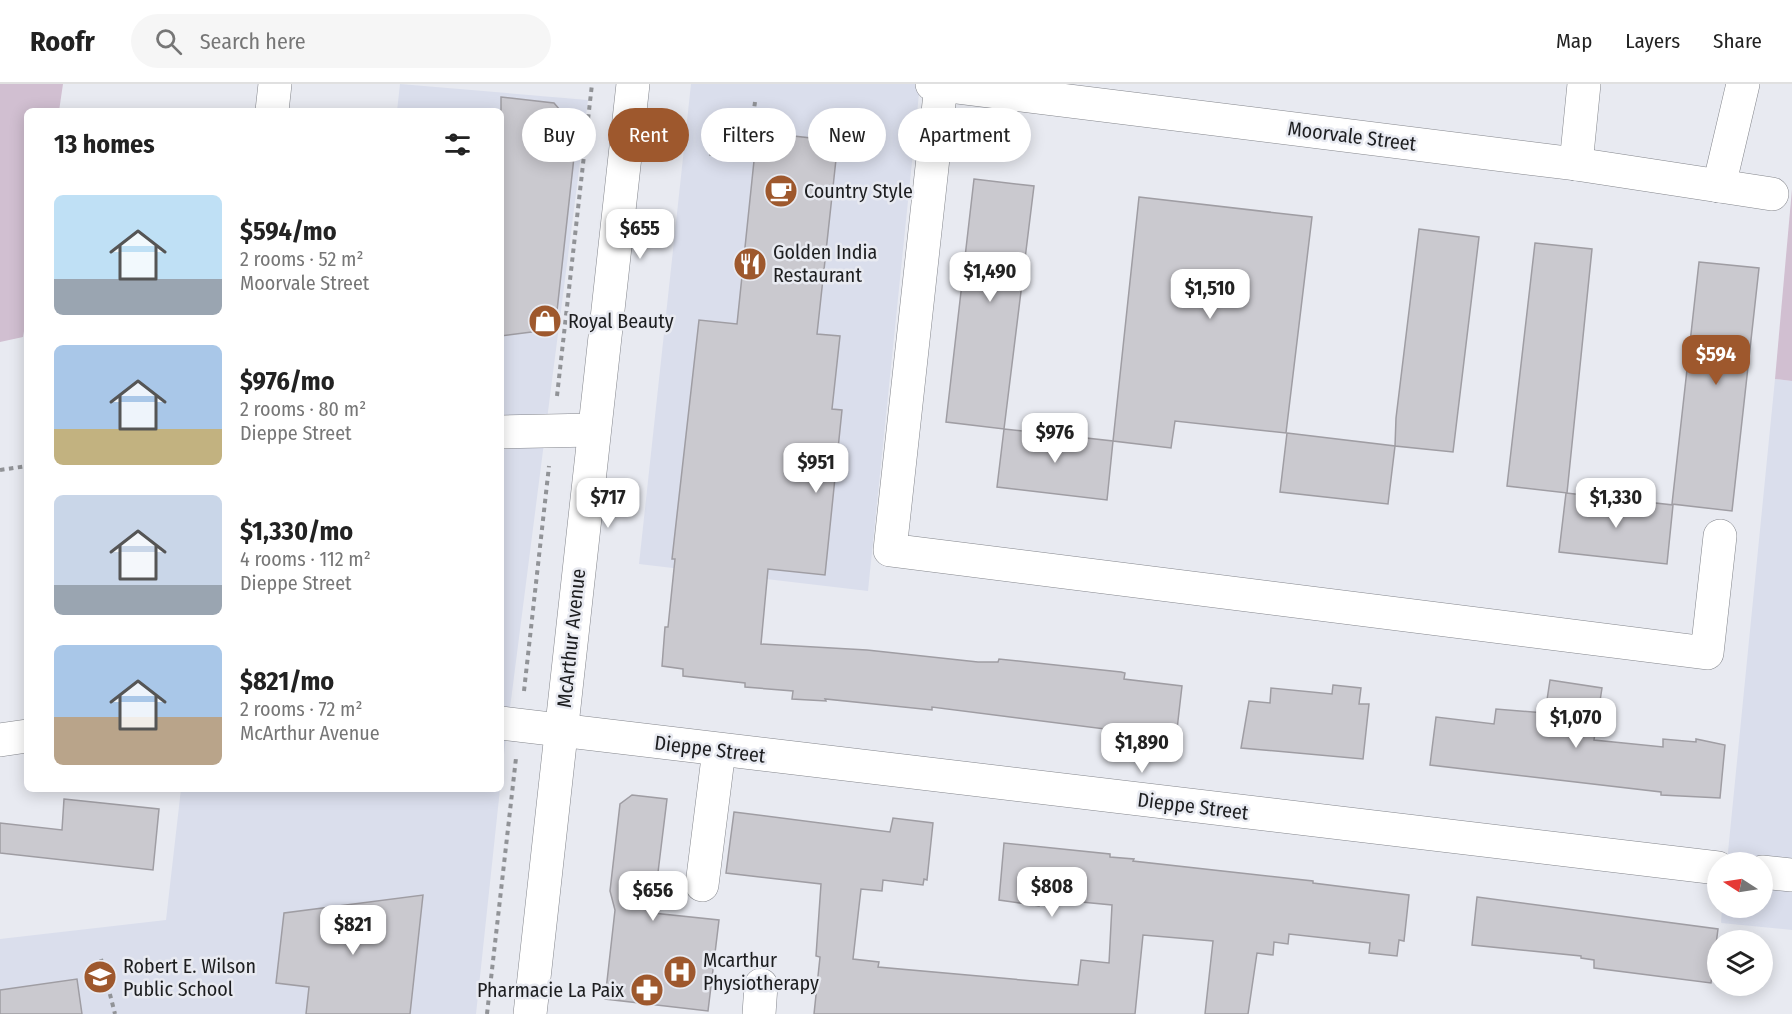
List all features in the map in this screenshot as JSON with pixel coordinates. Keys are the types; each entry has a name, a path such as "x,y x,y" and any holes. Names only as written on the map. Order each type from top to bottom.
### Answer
{"street":[{"path":"272,108 275,84"},
{"name":"McArthur Avenue","path":"530,1014 633,84"},
{"path":"1576,164 1584,84"},
{"path":"1719,186 1743,84"},
{"path":"937,85 890,550 1707,653 1720,536"},
{"name":"Moorvale Street","path":"937,85 1576,164 1772,194"},
{"path":"504,432 594,430"},
{"name":"Dieppe Street","path":"510,724 1707,867"},
{"path":"0,740 24,736"},
{"path":"702,885 719,750"},
{"path":"1773,873 1792,875"}],"path":[{"path":"488,1014 510,724 553,430 592,84"},
{"path":"754,108 755,102"},
{"path":"0,470 24,466"},
{"path":"100,959 115,1014"}],"shaded area":[{"path":"0,84 63,84 59,108 24,108 24,331 23,337 0,342"},
{"path":"400,84 588,100 587,108 522,108 522,162 580,162 504,755 504,108 397,108"},
{"path":"691,84 920,84 918,108 898,108 898,162 912,162 868,591 639,564 683,162 689,162 688,108"},
{"path":"1792,189 1792,381 1775,379"},
{"path":"1775,379 1792,381 1792,930 1721,923 1721,918 1773,918 1773,852 1728,852"},
{"path":"181,792 500,792 476,1014 0,1014 0,939 166,920"}],"building":[{"path":"501,97 554,103 558,108 522,108 522,162 573,162 555,329 504,336 504,108 501,108"},
{"path":"796,136 808,138 808,162 836,162 817,334 840,336 832,409 842,410 825,575 768,569 761,644 867,650 978,662 998,662 999,659 1121,672 1125,673 1124,679 1182,686 1176,738 932,707 932,710 825,699 826,701 792,699 793,691 745,687 745,683 683,676 683,669 662,666 665,627 668,627 675,559 672,559 699,320 737,324 754,162 796,162"},
{"path":"974,179 1034,186 1004,429 946,422"},
{"path":"1139,197 1312,217 1286,433 1175,421 1171,448 1113,441"},
{"path":"1419,229 1479,237 1453,452 1395,446 1396,418"},
{"path":"1535,243 1592,249 1567,493 1507,486"},
{"path":"1699,262 1759,268 1732,511 1672,504"},
{"path":"1004,429 1113,441 1107,500 997,487"},
{"path":"1287,433 1395,446 1388,504 1280,492"},
{"path":"1566,493 1673,505 1667,564 1559,552"},
{"path":"1550,680 1602,688 1594,740 1663,747 1663,739 1696,742 1696,739 1725,745 1720,798 1661,795 1661,792 1430,765 1436,717 1494,724 1496,709 1545,713"},
{"path":"1333,685 1361,688 1359,704 1369,704 1363,759 1241,748 1249,701 1270,703 1271,688 1332,694"},
{"path":"632,795 667,799 653,913 719,920 708,1011 605,999 615,910 610,891 620,804"},
{"path":"64,799 159,809 153,870 0,853 0,823 62,830"},
{"path":"734,812 890,832 893,818 933,823 927,880 924,879 923,885 883,880 882,891 861,889 853,959 879,962 878,967 1078,985 1081,960 1109,963 1112,905 1040,898 1039,906 999,900 1004,843 1110,854 1110,857 1134,859 1133,861 1313,881 1313,883 1409,895 1404,941 1399,940 1397,956 1369,953 1370,943 1289,934 1288,944 1274,942 1273,955 1257,953 1248,1014 1205,1014 1213,941 1143,935 1135,1014 814,1014 820,957 816,956 821,884 726,873"},
{"path":"423,895 410,1014 306,1014 309,987 276,983 284,913"},
{"path":"1477,897 1718,929 1707,930 1707,982 1594,968 1594,960 1581,958 1581,956 1472,945"},
{"path":"77,979 82,1014 0,1014 0,990"}],"place":[{"name":"Country Style","path":"781,191"},
{"name":"Golden India Restaurant","path":"750,264"},
{"name":"Royal Beauty","path":"545,321"},
{"name":"Mcarthur Physiotherapy","path":"680,972"},
{"name":"Robert E. Wilson Public School","path":"100,977"},
{"name":"Pharmacie La Paix","path":"647,990"}]}
